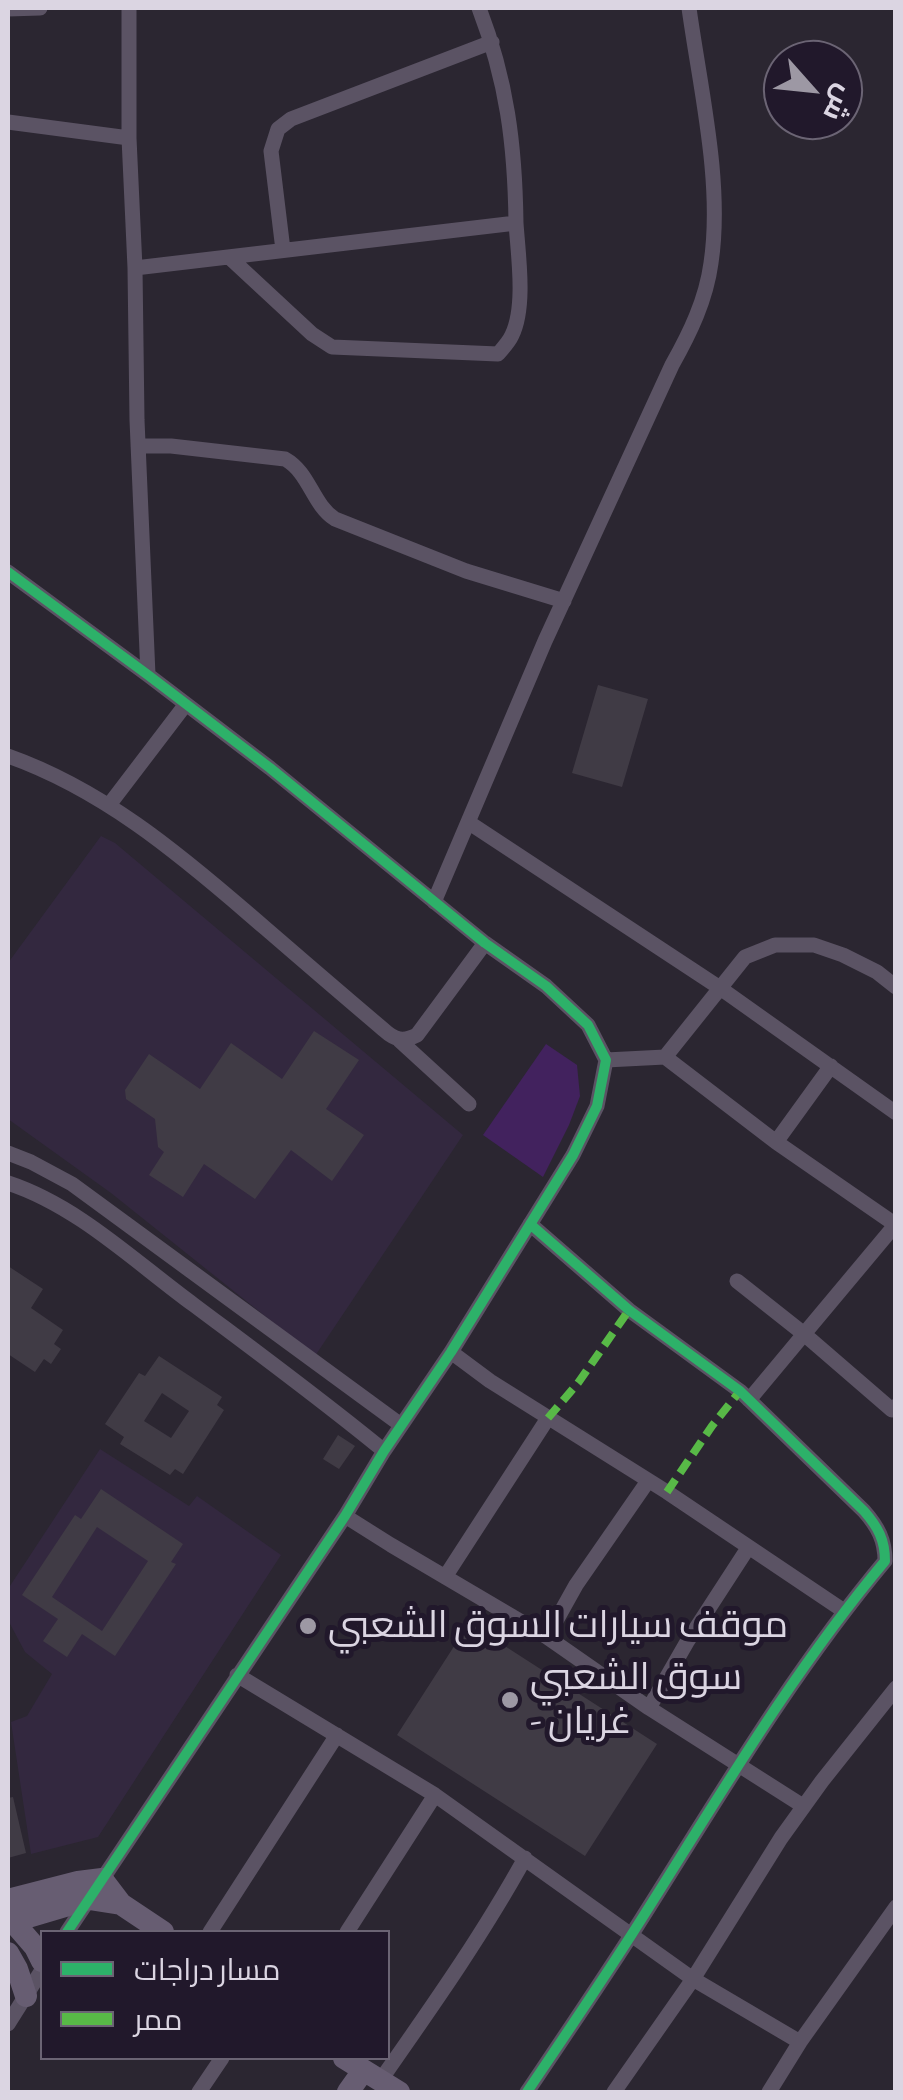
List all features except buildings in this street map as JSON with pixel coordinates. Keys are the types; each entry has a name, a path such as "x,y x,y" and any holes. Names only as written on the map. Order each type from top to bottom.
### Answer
{"main road":[{"path":"9,1915 78,1882 102,1878 121,1904 160,1930"},
{"path":"9,1915 88,1899 121,1904"},
{"path":"9,1915 40,1956"},
{"path":"8,1954 18,1969 26,1996"},
{"path":"348,2092 372,2079"}],"street":[{"path":"8,8 40,8"},
{"path":"129,8 129,138 148,675"},
{"path":"228,257 312,334 332,347 498,354 517,322 515,163 510,115 492,42 479,8"},
{"path":"434,902 564,601 692,329 711,265 715,193 688,8"},
{"path":"283,250 272,151 278,129 291,119 492,42"},
{"path":"8,122 129,138"},
{"path":"135,268 516,223"},
{"path":"138,446 285,459 297,466 324,510 335,519 466,571 564,601"},
{"path":"8,574 270,768 484,943 546,986 588,1025 606,1060 597,1106 573,1155 345,1516 67,1930"},
{"path":"110,804 186,704"},
{"path":"8,756 110,804 200,872 470,1104"},
{"path":"468,822 720,988 896,1112"},
{"path":"399,1040 417,1035 484,943"},
{"path":"665,1057 745,957 774,945 814,945 877,972 896,987"},
{"path":"606,1060 665,1057 776,1142 895,1224 749,1400"},
{"path":"776,1142 831,1066"},
{"path":"8,1153 72,1184 401,1425"},
{"path":"8,1183 58,1206 98,1232 384,1450"},
{"path":"98,1232 112,1212"},
{"path":"527,2092 738,1765 844,1610 890,1566 876,1526 864,1511 740,1391 629,1310 530,1224"},
{"path":"737,1281 894,1410"},
{"path":"451,1352 844,1610"},
{"path":"444,1578 548,1418"},
{"path":"547,1636 576,1585 648,1481"},
{"path":"345,1516 547,1636 649,1708 803,1806"},
{"path":"649,1708 748,1548"},
{"path":"237,1675 435,1795 693,1978 800,2042"},
{"path":"614,2092 693,1978 803,1806 896,1688"},
{"path":"211,1930 336,1735"},
{"path":"348,1930 435,1795"},
{"path":"390,2056 463,1961 525,1858"},
{"path":"769,2092 896,1907"},
{"path":"8,2024 40,1973"},
{"path":"199,2092 221,2060"}],"shaded area":[{"path":"101,836 115,843 463,1135 315,1356 111,1193 8,1119 8,963"},
{"path":"546,1044 577,1065 580,1096 543,1177 483,1135"},
{"path":"100,1449 189,1506 197,1496 281,1555 98,1837 31,1854 11,1722 27,1716 52,1674 25,1652 8,1620 8,1589"}],"marked path":[{"path":"548,1418 629,1310"},
{"path":"667,1492 740,1391"}],"cycle path":[{"path":"8,572 270,768 485,943 546,986 588,1025 606,1060 597,1106 573,1155 345,1516 68,1930"},
{"path":"527,2092 784,1697 885,1561 880,1534 864,1511 740,1391 629,1310 530,1224"}],"place":[{"name":"موقف سيارات السوق الشعبي","path":"308,1626"},
{"name":"سوق الشعبي - غريان","path":"510,1700"}]}
